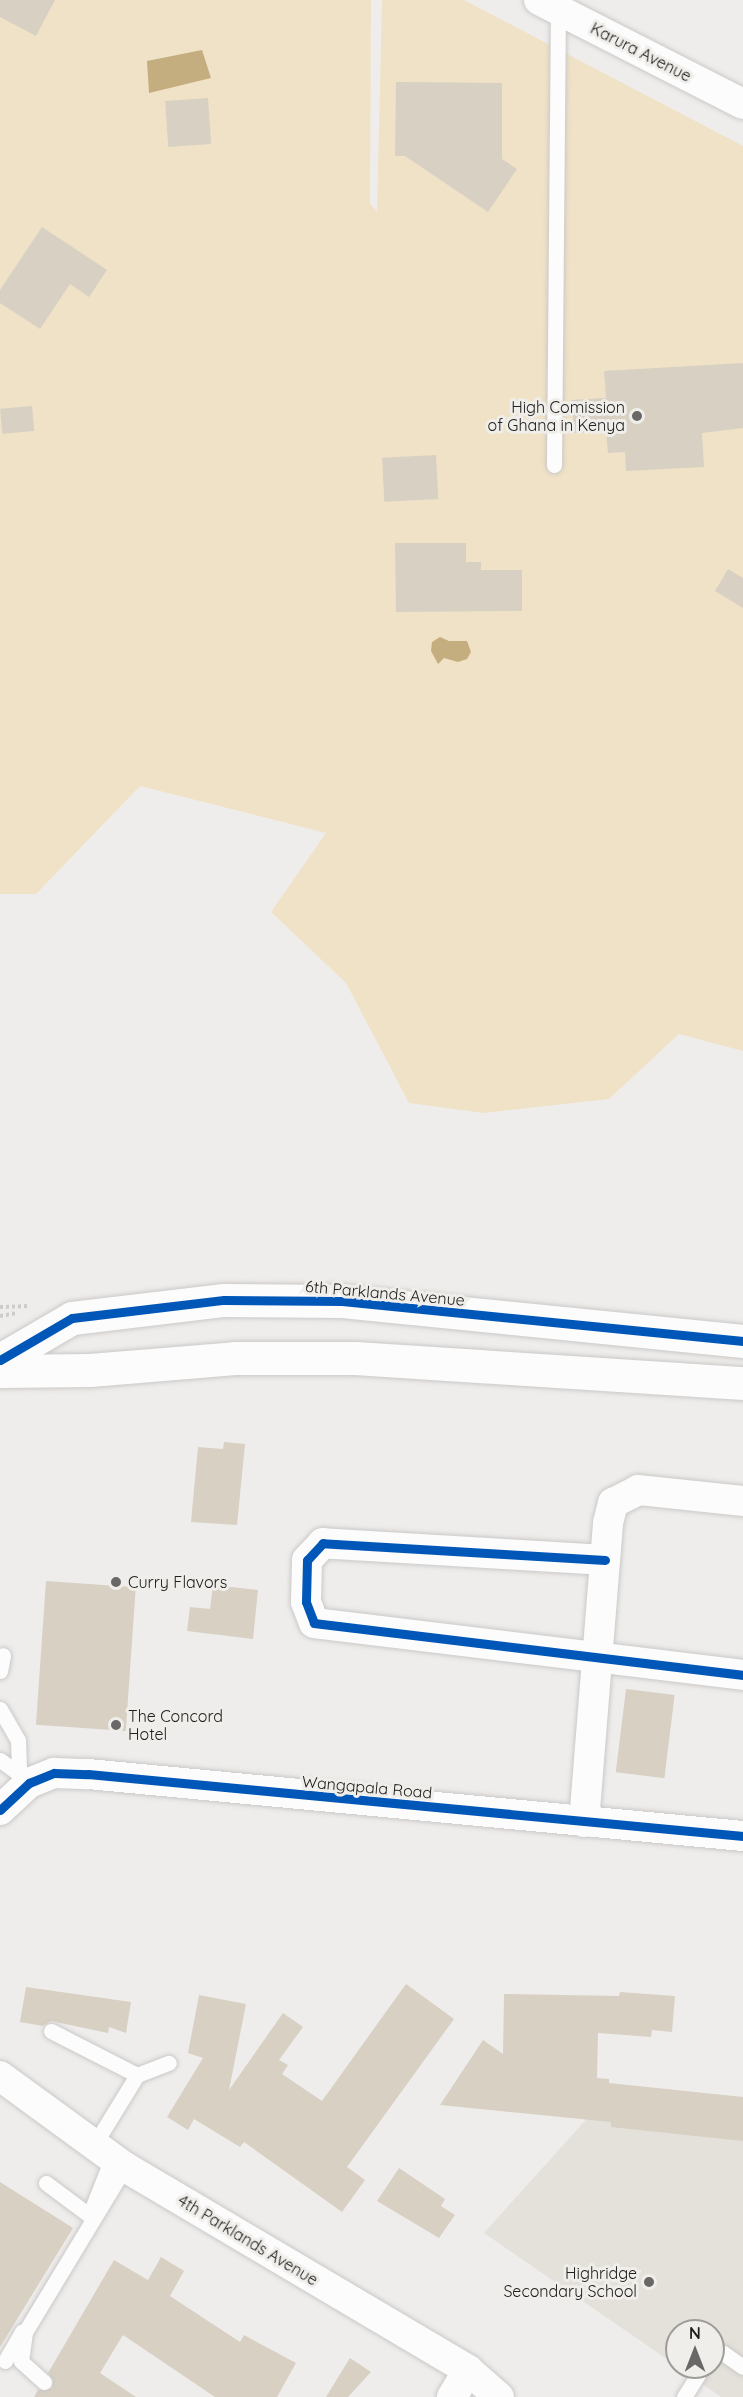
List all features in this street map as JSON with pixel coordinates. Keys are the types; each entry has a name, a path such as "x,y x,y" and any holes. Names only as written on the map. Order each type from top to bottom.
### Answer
{"street":[{"name":"Karura Avenue","path":"548,5 743,104"},
{"name":"6th Parklands Avenue","path":"0,1360 72,1318 224,1300 342,1301 743,1341"},
{"path":"0,1371 90,1370 234,1358 355,1358 743,1383"},
{"path":"584,1822 599,1659 605,1560 613,1503 623,1495 638,1490 743,1501"},
{"path":"605,1560 322,1544 307,1560 306,1602 314,1623 743,1675"},
{"name":"Wangapala Road","path":"0,1810 24,1778 54,1773 88,1774 743,1836"},
{"name":"4th Parklands Avenue","path":"0,2076 110,2157 468,2370 499,2397"},
{"path":"452,2397 468,2370"}],"lane":[{"path":"548,5 554,465"},
{"path":"0,1671 3,1655"},
{"path":"0,1710 18,1740 24,1778"},
{"path":"0,1760 24,1778"},
{"path":"51,2031 137,2075 168,2063"},
{"path":"5,2361 89,2215 137,2075"},
{"path":"44,2382 21,2361 26,2332 110,2157"},
{"path":"46,2183 89,2215"},
{"path":"725,2354 743,2367"},
{"path":"684,2397 695,2379"}],"shaded area":[{"path":"0,0 371,0 370,204 377,211 382,0 464,0 743,146 743,1051 679,1034 609,1099 484,1113 409,1103 346,983 271,912 326,833 140,786 36,894 0,894"},
{"path":"202,50 211,78 149,93 147,61"},
{"path":"440,637 449,641 467,641 471,652 467,659 458,662 444,658 438,664 431,651 432,642"},
{"name":"Highridge Secondary School","path":"592,2113 743,2136 743,2397 721,2397 695,2379 725,2379 725,2319 665,2319 665,2358 484,2233"}],"building":[{"path":"0,0 55,0 36,36 0,17"},
{"path":"396,82 502,83 502,159 517,169 488,212 405,156 395,156"},
{"path":"208,98 211,144 168,147 165,101"},
{"path":"42,227 107,270 89,297 70,284 40,329 0,303 0,290"},
{"name":"High Comission of Ghana in Kenya","path":"743,363 743,428 702,433 704,467 626,471 625,452 608,453 606,431 574,433 572,400 606,398 604,371"},
{"path":"32,406 34,431 2,434 0,409"},
{"path":"436,455 438,499 384,502 382,458"},
{"path":"395,543 466,543 466,562 481,562 481,570 522,570 522,611 396,612"},
{"path":"728,569 743,578 743,608 715,591"},
{"path":"224,1442 245,1444 237,1525 191,1522 198,1447 223,1449"},
{"path":"46,1581 136,1587 126,1731 36,1725"},
{"path":"213,1585 258,1590 253,1639 187,1631 190,1607 210,1609"},
{"path":"626,1689 675,1695 664,1778 616,1772"},
{"path":"406,1984 454,2019 347,2167 365,2180 342,2212 244,2142 240,2147 194,2119 188,2130 167,2117 203,2058 188,2053 199,1995 246,2004 229,2090 283,2013 303,2027 279,2060 288,2065 282,2074 322,2101"},
{"path":"26,1987 131,2002 126,2033 109,2027 108,2033 51,2021 43,2026 20,2022"},
{"path":"620,1992 675,1996 672,2032 652,2030 651,2037 598,2033 597,2078 609,2079 609,2083 743,2097 743,2141 611,2127 611,2122 440,2105 483,2040 503,2054 504,1994 619,1996"},
{"path":"399,2168 445,2199 441,2206 455,2215 439,2238 377,2201"},
{"path":"0,2182 73,2228 0,2347"},
{"path":"161,2257 184,2271 170,2296 240,2342 244,2335 296,2363 277,2397 215,2397 123,2335 100,2373 136,2397 34,2397 38,2390 52,2388 53,2380 48,2373 114,2260 148,2280"},
{"path":"350,2358 371,2372 348,2397 326,2397"}],"cycle path":[{"path":"0,1360 72,1318 224,1300 342,1301 743,1341"},
{"path":"605,1560 323,1543 307,1560 306,1602 314,1623 743,1675"},
{"path":"0,1810 29,1783 54,1773 88,1774 743,1836"}],"place":[{"name":"High Comission of Ghana in Kenya","path":"637,416"},
{"name":"Curry Flavors","path":"116,1582"},
{"name":"The Concord Hotel","path":"116,1725"},
{"name":"Highridge Secondary School","path":"649,2282"}]}
